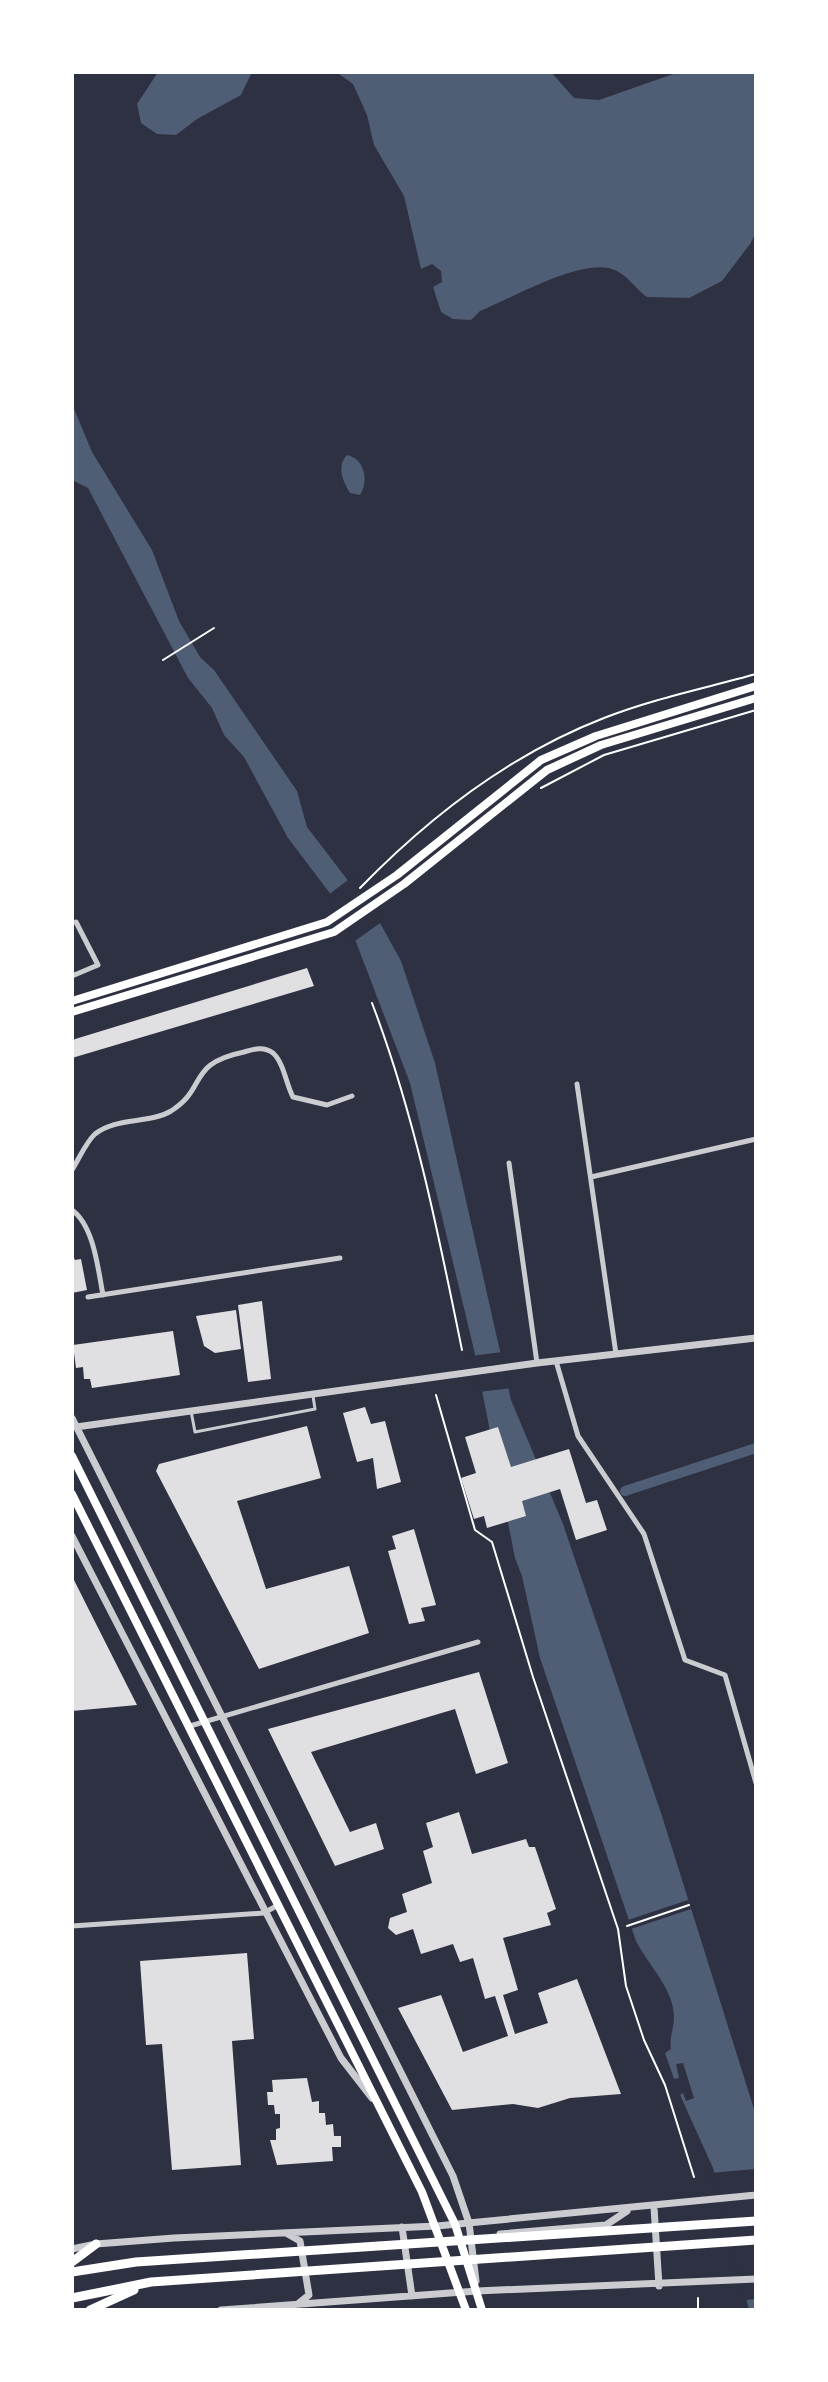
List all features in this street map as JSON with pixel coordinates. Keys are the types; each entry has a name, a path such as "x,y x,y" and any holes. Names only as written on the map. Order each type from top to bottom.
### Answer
{"highway":[{"path":"72,2272 136,2262 756,2221"},
{"path":"72,2298 151,2282 756,2240"},
{"path":"72,2262 96,2244"},
{"path":"90,2310 151,2282"}],"main road":[{"path":"72,1001 327,922 397,875 541,760 613,730 756,686"},
{"path":"72,1012 334,932 404,884 547,770 601,745 756,698"},
{"path":"72,1456 207,1721 455,2224 482,2310"},
{"path":"72,1494 437,2226 466,2310"}],"street":[{"path":"72,976 98,965 76,922"},
{"path":"72,1170 94,1135 113,1126 170,1112 182,1102 207,1065 219,1057 260,1048 271,1051 279,1061 293,1097 327,1105 352,1096"},
{"path":"577,1084 616,1354"},
{"path":"591,1177 756,1139"},
{"path":"509,1163 537,1363"},
{"path":"72,1210 81,1216 97,1262 103,1295"},
{"path":"88,1297 340,1258"},
{"path":"74,1428 514,1366 756,1338"},
{"path":"556,1361 578,1436 644,1534 685,1660 725,1675 756,1783"},
{"path":"72,1418 74,1428 453,2176 469,2223 477,2291"},
{"path":"72,1536 341,2058 380,2108"},
{"path":"190,1726 478,1642"},
{"path":"72,1926 264,1913 279,1905"},
{"path":"72,2249 96,2244 437,2226 756,2195"},
{"path":"654,2207 659,2286"},
{"path":"442,2238 606,2225 629,2209"},
{"path":"402,2227 412,2296"},
{"path":"285,2233 300,2241 309,2295 297,2304"},
{"path":"221,2310 477,2291 659,2286 756,2279"}],"lane":[{"path":"191,1411 195,1432 315,1409 312,1394"}],"path":[{"path":"163,660 214,628"},
{"path":"535,791 604,755 756,710"},
{"path":"372,1003 401,1081 424,1163 462,1350"},
{"path":"436,1395 475,1530 492,1542 533,1677 618,1929 626,1986 644,2040 665,2085 694,2177"},
{"path":"627,1926 689,1905"},
{"path":"698,2298 698,2310"}],"water":[{"path":"158,72 252,72 241,95 197,119 176,135 157,134 141,123 137,104"},
{"path":"336,72 551,72 574,98 599,100 679,72 756,72 756,232 722,281 689,298 647,297 620,273 595,267 544,282 480,311 471,320 453,319 441,312 433,287 442,282 441,271 432,264 421,269 404,196 374,145 367,115 353,84"},
{"path":"72,404 92,452 152,550 179,621 200,657 214,670 297,791 307,827 379,921 401,961 435,1063 511,1400 563,1524 662,1816 754,2109 756,2310 749,2310 713,2168 680,2095 683,2093 686,2101 694,2098 683,2063 676,2064 679,2078 674,2079 665,2053 671,2049 674,2021 670,1997 636,1941 540,1658 522,1576 515,1558 474,1350 410,1083 356,942 335,900 288,838 244,757 224,735 212,708 188,678 88,488 72,480"},
{"path":"347,455 358,461 364,471 360,495 350,493 343,479 341,469"}],"pier":[{"path":"352,877 383,921 352,943 327,896"},
{"path":"502,1352 512,1388 478,1392 471,1356"},
{"path":"688,1900 691,1909 628,1930 625,1921"},
{"path":"756,2169 756,2299 745,2300 710,2173"}],"building":[{"path":"307,968 314,986 72,1058 72,1040"},
{"path":"72,1254 75,1260 81,1259 87,1290 72,1293"},
{"path":"262,1301 271,1379 248,1382 238,1305"},
{"path":"236,1310 241,1349 215,1353 204,1346 196,1316"},
{"path":"173,1331 180,1375 92,1388 90,1379 84,1379 83,1367 76,1368 73,1345"},
{"path":"365,1407 371,1424 385,1421 401,1482 377,1489 373,1458 357,1462 343,1413"},
{"path":"307,1426 321,1478 237,1501 266,1589 349,1566 369,1633 259,1669 156,1471 159,1464"},
{"path":"498,1427 511,1467 569,1449 586,1503 597,1500 607,1530 576,1540 560,1489 522,1501 526,1516 487,1528 484,1516 474,1519 461,1478 476,1473 465,1437"},
{"path":"414,1529 436,1605 421,1608 425,1621 409,1624 388,1551 396,1549 392,1536"},
{"path":"72,1576 88,1608 137,1705 72,1711"},
{"path":"479,1672 508,1763 476,1774 455,1709 311,1752 350,1832 376,1823 384,1849 335,1866 268,1729"},
{"path":"459,1812 472,1854 526,1839 529,1847 535,1847 556,1909 547,1913 551,1925 503,1938 518,1990 503,1995 515,2034 548,2023 538,1993 577,1979 621,2094 570,2098 538,2108 513,2104 452,2110 398,2008 441,1995 463,2052 508,2036 495,1996 485,1999 473,1958 460,1962 453,1944 421,1954 413,1929 396,1935 388,1928 390,1918 407,1912 402,1894 432,1883 423,1851 433,1847 426,1823"},
{"path":"247,1953 254,2039 232,2041 241,2165 172,2170 162,2044 146,2045 140,1961"},
{"path":"307,2078 312,2102 319,2101 319,2113 325,2113 326,2125 333,2124 334,2136 341,2136 341,2147 332,2147 333,2161 277,2165 270,2140 276,2140 280,2114 275,2114 274,2105 268,2105 267,2092 273,2092 272,2080"}],"waterway":[{"path":"625,1491 756,1448"}]}
